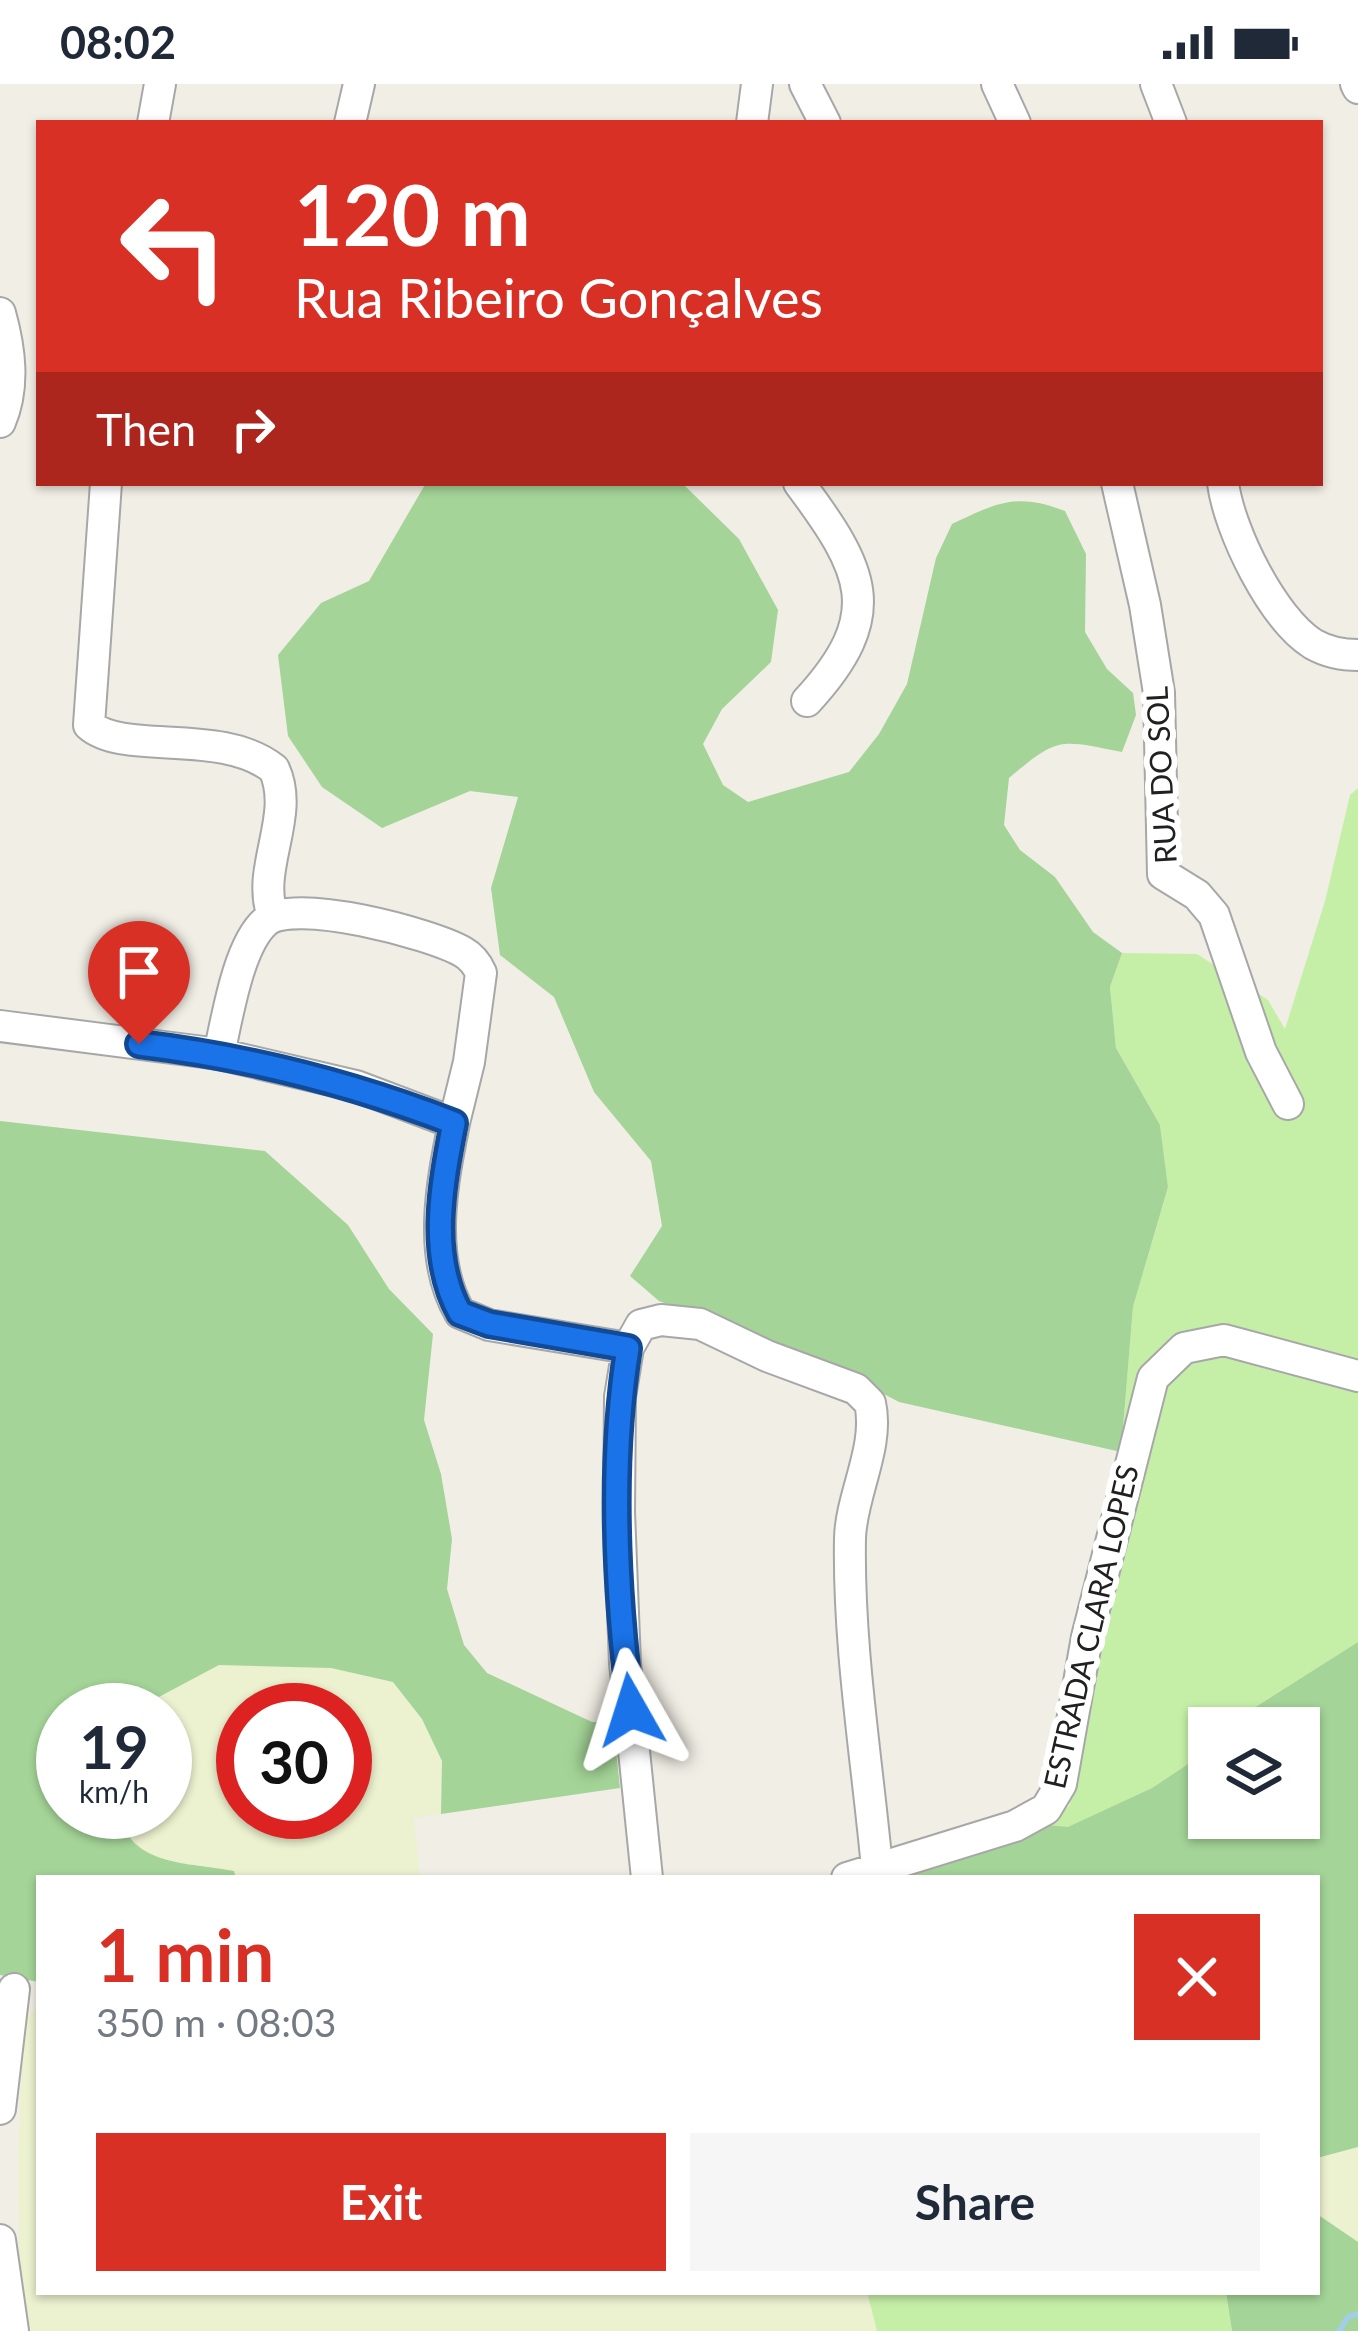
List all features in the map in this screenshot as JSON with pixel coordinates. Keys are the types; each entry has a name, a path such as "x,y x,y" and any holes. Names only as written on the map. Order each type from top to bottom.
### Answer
{"street":[{"path":"154,120 160,84"},
{"path":"752,120 757,84"},
{"path":"805,84 823,120"},
{"path":"997,84 1014,120"},
{"path":"1156,84 1170,120"},
{"path":"351,120 358,85"},
{"path":"358,85 365,120"},
{"path":"0,313 10,372 0,422"},
{"path":"106,486 88,725 98,733 212,745 272,767 279,786 278,830 267,894 273,916"},
{"path":"801,486 838,540 857,586 858,604 853,639 807,701"},
{"name":"RUA DO SOL","path":"1118,486 1159,693 1163,874 1197,895 1214,915 1261,1052 1288,1104"},
{"path":"1224,486 1235,527 1266,590 1309,641 1329,651 1358,655"},
{"path":"220,1054 244,960 259,928 273,916 295,912 355,920 440,943 474,961 482,980 444,1178 440,1239 446,1280 460,1313 489,1324 634,1336 662,1320 700,1324 766,1356 856,1389 870,1403 872,1421 857,1488 850,1555 877,1868"},
{"path":"0,1026 220,1054 356,1086 454,1123"},
{"path":"634,1336 620,1397 620,1580 647,1875"},
{"name":"ESTRADA CLARA LOPES","path":"856,1875 1015,1826 1039,1816 1054,1799 1064,1774 1087,1636 1115,1515 1153,1378 1184,1348 1215,1340 1358,1376"},
{"path":"0,2109 18,1990"},
{"path":"0,2240 13,2331"}],"green space":[{"path":"424,486 685,486 739,539 778,610 771,662 722,709 703,744 723,785 748,802 849,772 879,734 907,684 936,558 952,524 1007,502 1033,502 1065,511 1086,554 1085,632 1107,669 1133,693 1136,715 1122,752 1061,745 1009,778 1004,825 1020,850 1055,877 1093,932 1122,953 1110,987 1116,1048 1160,1125 1168,1187 1133,1307 1121,1452 899,1402 827,1364 659,1301 630,1276 662,1226 651,1161 594,1092 554,997 500,955 491,888 518,797 470,791 382,828 322,787 288,736 278,655 321,603 369,581"},
{"path":"1358,788 1358,1642 1256,1707 1188,1707 1188,1764 1152,1788 1068,1828 1048,1825 1069,1806 1077,1778 1121,1452 1133,1307 1168,1187 1160,1125 1116,1048 1110,987 1122,953 1197,954 1268,1000 1285,1029 1325,901 1350,795"},
{"path":"0,1121 265,1151 348,1225 389,1289 433,1334 424,1420 441,1474 452,1539 447,1589 464,1645 487,1673 592,1722 613,1722 620,1788 441,1814 442,1761 422,1719 393,1682 331,1668 219,1665 185,1683 36,1683 36,1839 132,1839 163,1859 234,1871 235,1875 36,1875 36,1981 0,1975"},
{"path":"1358,1642 1358,2147 1320,2157 1320,1875 905,1875 1048,1825 1068,1827 1152,1788 1188,1764 1188,1839 1320,1839 1320,1707 1256,1707"},
{"path":"219,1665 331,1668 393,1682 422,1719 442,1761 441,1814 414,1818 420,1875 235,1875 150,1858 131,1839 192,1839 192,1683 185,1683"},
{"path":"36,2010 36,2295 868,2295 877,2331 28,2331 19,2277 24,2019"},
{"path":"1358,2147 1358,2242 1320,2216 1320,2157"},
{"path":"1320,2216 1358,2242 1358,2331 1232,2331 1226,2295 1320,2295"},
{"path":"868,2295 1226,2295 1232,2331 877,2331"}],"waterway":[{"path":"1339,2331 1348,2317 1358,2314"}],"route":[{"path":"139,1044 220,1054 356,1086 454,1123 440,1239 446,1280 460,1313 489,1324 628,1348 620,1397 619,1512 631,1710"}]}
